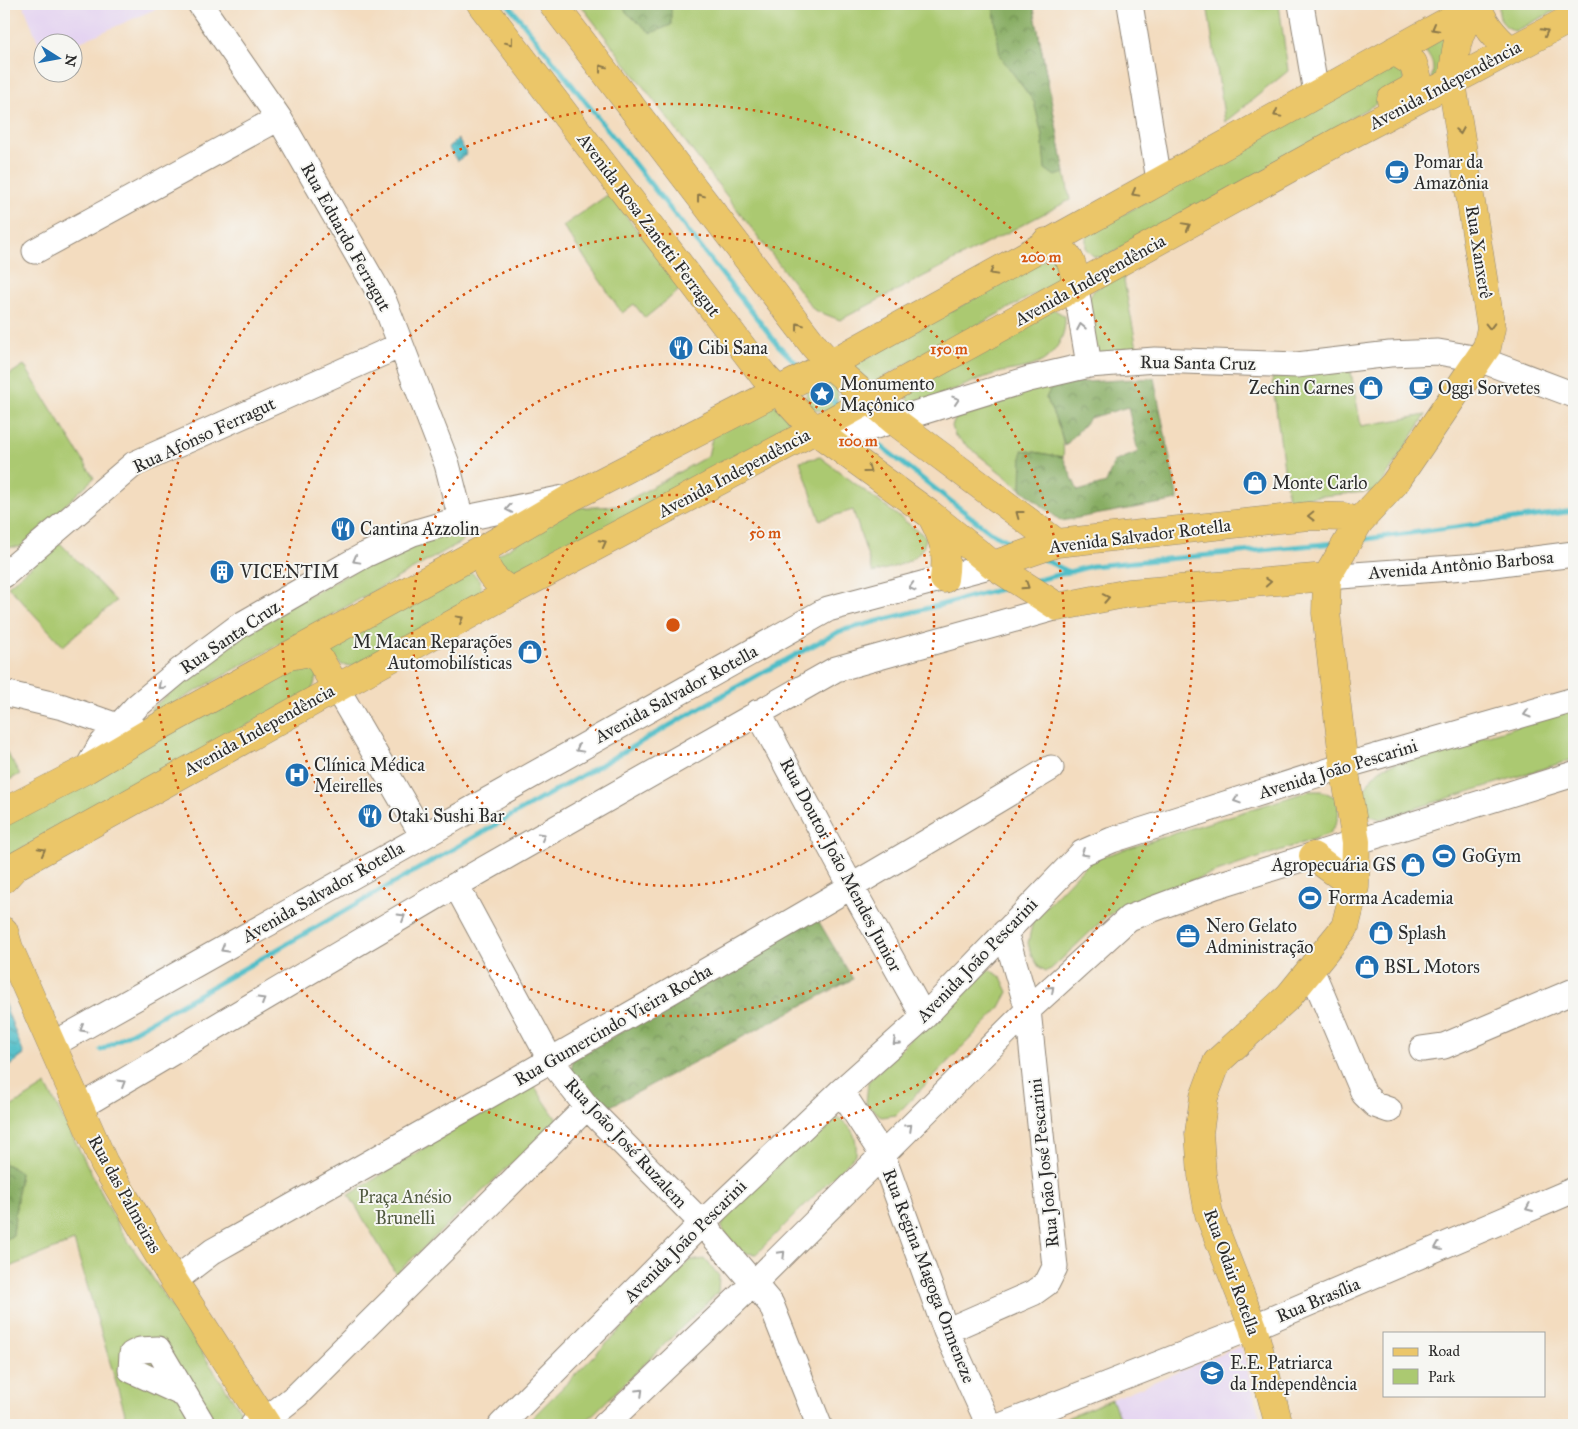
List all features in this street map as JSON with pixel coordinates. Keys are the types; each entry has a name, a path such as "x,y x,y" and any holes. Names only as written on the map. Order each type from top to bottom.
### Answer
{"main road":[{"name":"Avenida Rosa Zanetti Ferragut","path":"480,4 758,369 820,434 931,515 993,565 1058,607"},
{"path":"553,4 830,364 879,395 943,457 1058,543"},
{"path":"4,812 484,550 574,496 830,364 1046,242 1478,4 1480,14 1499,41 1510,50"},
{"name":"Rua Xanxerê","path":"1394,484 1487,347 1491,328 1452,83 1456,46 1463,24 1478,4"},
{"name":"Avenida Independência","path":"4,879 16,866 336,687 512,591 820,434 879,395 1076,288 1339,141 1574,17"},
{"path":"1339,141 1364,118 1416,85 1417,71 1413,63 1394,51"},
{"path":"1046,242 1059,247 1071,260 1076,288"},
{"path":"1337,576 1359,522 1394,484"},
{"path":"1058,607 1129,593 1337,576 1363,551 1388,506 1394,484"},
{"path":"931,515 942,537 947,558 944,579"},
{"name":"Avenida Salvador Rotella","path":"993,565 1058,543 1308,516 1344,517 1359,522"},
{"path":"1359,522 1363,551"},
{"path":"484,550 484,558 491,575 499,584 512,591"},
{"name":"Rua Odair Rotella","path":"1279,1425 1253,1327 1209,1214 1202,1175 1199,1133 1204,1097 1217,1062 1289,996 1345,928 1355,887 1356,842 1344,766 1324,600 1337,576"},
{"path":"289,656 310,652 320,660 336,687"},
{"path":"1313,856 1355,887"},
{"name":"Rua das Palmeiras","path":"5,941 104,1163 262,1424"}],"street":[{"name":"Rua Eduardo Ferragut","path":"200,4 279,118 384,301 447,464 461,519"},
{"path":"1130,4 1159,180"},
{"path":"1301,4 1316,93"},
{"path":"35,251 279,118"},
{"path":"1076,288 1089,365"},
{"name":"Rua Afonso Ferragut","path":"4,575 134,464 401,345"},
{"name":"Rua Santa Cruz","path":"820,434 843,436 1029,379 1089,365 1154,360 1297,364 1390,354 1438,352 1479,359 1574,395"},
{"name":"Rua Santa Cruz","path":"87,768 100,746 120,727 137,706 178,671 239,626 365,555 413,533 461,519 574,496"},
{"name":"Avenida Antônio Barbosa","path":"1337,576 1478,566 1574,554"},
{"name":"Avenida Salvador Rotella","path":"52,1045 828,609 993,565"},
{"path":"80,1107 456,885 836,669 1058,607"},
{"path":"336,687 423,836"},
{"path":"4,693 63,707 120,727 153,730"},
{"name":"Avenida João Pescarini","path":"501,1425 702,1223 841,1091 924,1017 1082,853 1112,840 1344,766 1574,700"},
{"path":"63,707 81,724 88,735 87,768"},
{"name":"Rua Doutor João Mendes Junior","path":"758,712 852,888 924,1017"},
{"name":"Rua Gumercindo Vieira Rocha","path":"174,1281 214,1251 551,1061 852,888 1052,768"},
{"path":"605,1425 753,1284 1028,1010 1129,918 1215,886 1574,774"},
{"name":"Rua João José Ruzalem","path":"456,885 551,1061 587,1107 702,1223 771,1304 819,1425"},
{"name":"Rua João José Pescarini","path":"946,1331 1033,1293 1047,1283 1055,1268 1028,1010 1005,932"},
{"path":"1311,970 1364,1094 1375,1106 1389,1110"},
{"path":"1422,1049 1444,1046 1574,991"},
{"name":"Rua Regina Magoga Ormeneze","path":"841,1091 882,1154 946,1331 988,1425"},
{"path":"262,1424 297,1395 587,1107"},
{"name":"Rua Brasília","path":"1003,1425 1253,1327 1574,1190"},
{"path":"185,1395 203,1425"}],"shaded area":[{"path":"23,4 167,4 82,41 82,32 34,32"},
{"name":"E.E. Patriarca da Independência","path":"1241,1346 1262,1425 1122,1425 1112,1399"}],"green space":[{"path":"580,4 1033,4 1070,200 840,320 814,310"},
{"path":"621,4 671,4 671,25 651,33 627,13"},
{"path":"993,4 1033,4 1065,173 1055,176 1045,169 1042,135 1034,102 1000,56"},
{"path":"1207,4 1279,4 1288,71 1225,122"},
{"path":"1500,4 1569,4 1515,31 1507,27 1502,21 1499,13"},
{"path":"1445,33 1448,72 1431,79 1433,65 1421,47"},
{"path":"1399,61 1407,87 1350,118 1333,135 1103,258 1093,256 1086,249 1086,235"},
{"path":"609,194 682,288 645,318 634,304 622,313 563,226"},
{"path":"1054,254 1064,278 872,383 863,379 853,366"},
{"path":"1123,276 1137,348 1099,355 1091,329 1088,302 1091,294 1097,288"},
{"path":"1053,309 1065,316 1064,328 1059,343 1043,361 1038,364 991,375 929,399 908,402 906,392"},
{"path":"24,365 94,478 20,547 4,547 4,378"},
{"path":"1350,367 1361,426 1426,415 1377,491 1288,499 1272,378"},
{"path":"1154,378 1178,500 1061,521 1021,489 1022,450 1063,457 1078,491 1106,483 1114,462 1138,452 1128,407 1090,418 1065,446 1046,398 1053,384"},
{"path":"822,379 834,383 838,395 834,407 822,411 810,407 806,395 810,383"},
{"path":"1053,384 1046,398 1061,434 1063,457 1023,450 1021,489 955,436 952,426 957,415 1010,392"},
{"path":"772,401 793,426 790,431 517,577 506,576 495,557 572,508 618,506 708,456 713,433"},
{"path":"820,457 926,537 924,546 919,553 906,562 873,573 853,510 820,520 800,461"},
{"path":"461,531 463,541 150,717 152,708 248,628 407,543"},
{"path":"60,543 116,601 63,646 8,586"},
{"path":"470,572 480,581 479,595 353,666 342,665 334,658 331,649 333,642"},
{"path":"301,660 318,674 312,690 4,859 4,819"},
{"path":"1574,709 1574,759 1381,819 1371,816 1365,810 1362,803 1366,787 1377,772 1384,767"},
{"path":"4,748 20,774 4,783"},
{"path":"1309,791 1322,791 1335,797 1338,817 1329,834 1131,901 1107,916 1051,969 1046,971 1039,967 1031,954 1028,943 1033,920 1091,860"},
{"path":"816,917 853,979 603,1110 571,1070 573,1060"},
{"path":"991,970 1001,977 1008,992 999,1009 896,1115 882,1117 866,1104 868,1082 978,972"},
{"name":"Praça Anésio Brunelli","path":"531,1081 557,1120 396,1274 349,1195"},
{"path":"46,1085 119,1227 250,1425 121,1425 125,1413 74,1241 4,1269 4,1241 13,1234 20,1173 4,1163 4,1111"},
{"path":"840,1119 849,1126 854,1134 856,1154 756,1254 742,1253 721,1228 727,1215 826,1120"},
{"path":"4,1163 20,1172 13,1235 4,1241"},
{"path":"705,1259 719,1276 718,1292 582,1425 525,1425 689,1261"},
{"path":"1112,1399 1122,1425 1050,1425"}],"water":[{"path":"458,139 467,154 457,161 448,147"},
{"path":"4,1002 24,1055 4,1070"}],"waterway":[{"path":"508,4 778,345 802,369"},
{"path":"814,381 839,407"},
{"path":"868,436 990,532 1018,546"},
{"path":"1359,540 1574,511"},
{"path":"1034,581 1092,566 1335,543"},
{"path":"1041,558 1069,572"},
{"path":"101,1050 758,675 840,631 1009,587"}],"place":[{"name":"Pomar da Amazônia","path":"1397,172"},
{"name":"Cibi Sana","path":"681,348"},
{"name":"Zechin Carnes","path":"1371,388"},
{"name":"Oggi Sorvetes","path":"1421,388"},
{"name":"Monumento Maçônico","path":"822,394"},
{"name":"Monte Carlo","path":"1255,483"},
{"name":"Cantina Azzolin","path":"343,529"},
{"name":"VICENTIM","path":"222,572"},
{"name":"M Macan Reparações Automobilísticas","path":"530,652"},
{"name":"Clínica Médica Meirelles","path":"297,775"},
{"name":"Otaki Sushi Bar","path":"370,816"},
{"name":"GoGym","path":"1444,856"},
{"name":"Agropecuária GS","path":"1413,865"},
{"name":"Forma Academia","path":"1310,898"},
{"name":"Splash","path":"1381,933"},
{"name":"Nero Gelato Administração","path":"1188,936"},
{"name":"BSL Motors","path":"1367,967"},
{"name":"E.E. Patriarca da Independência","path":"1212,1373"}]}
